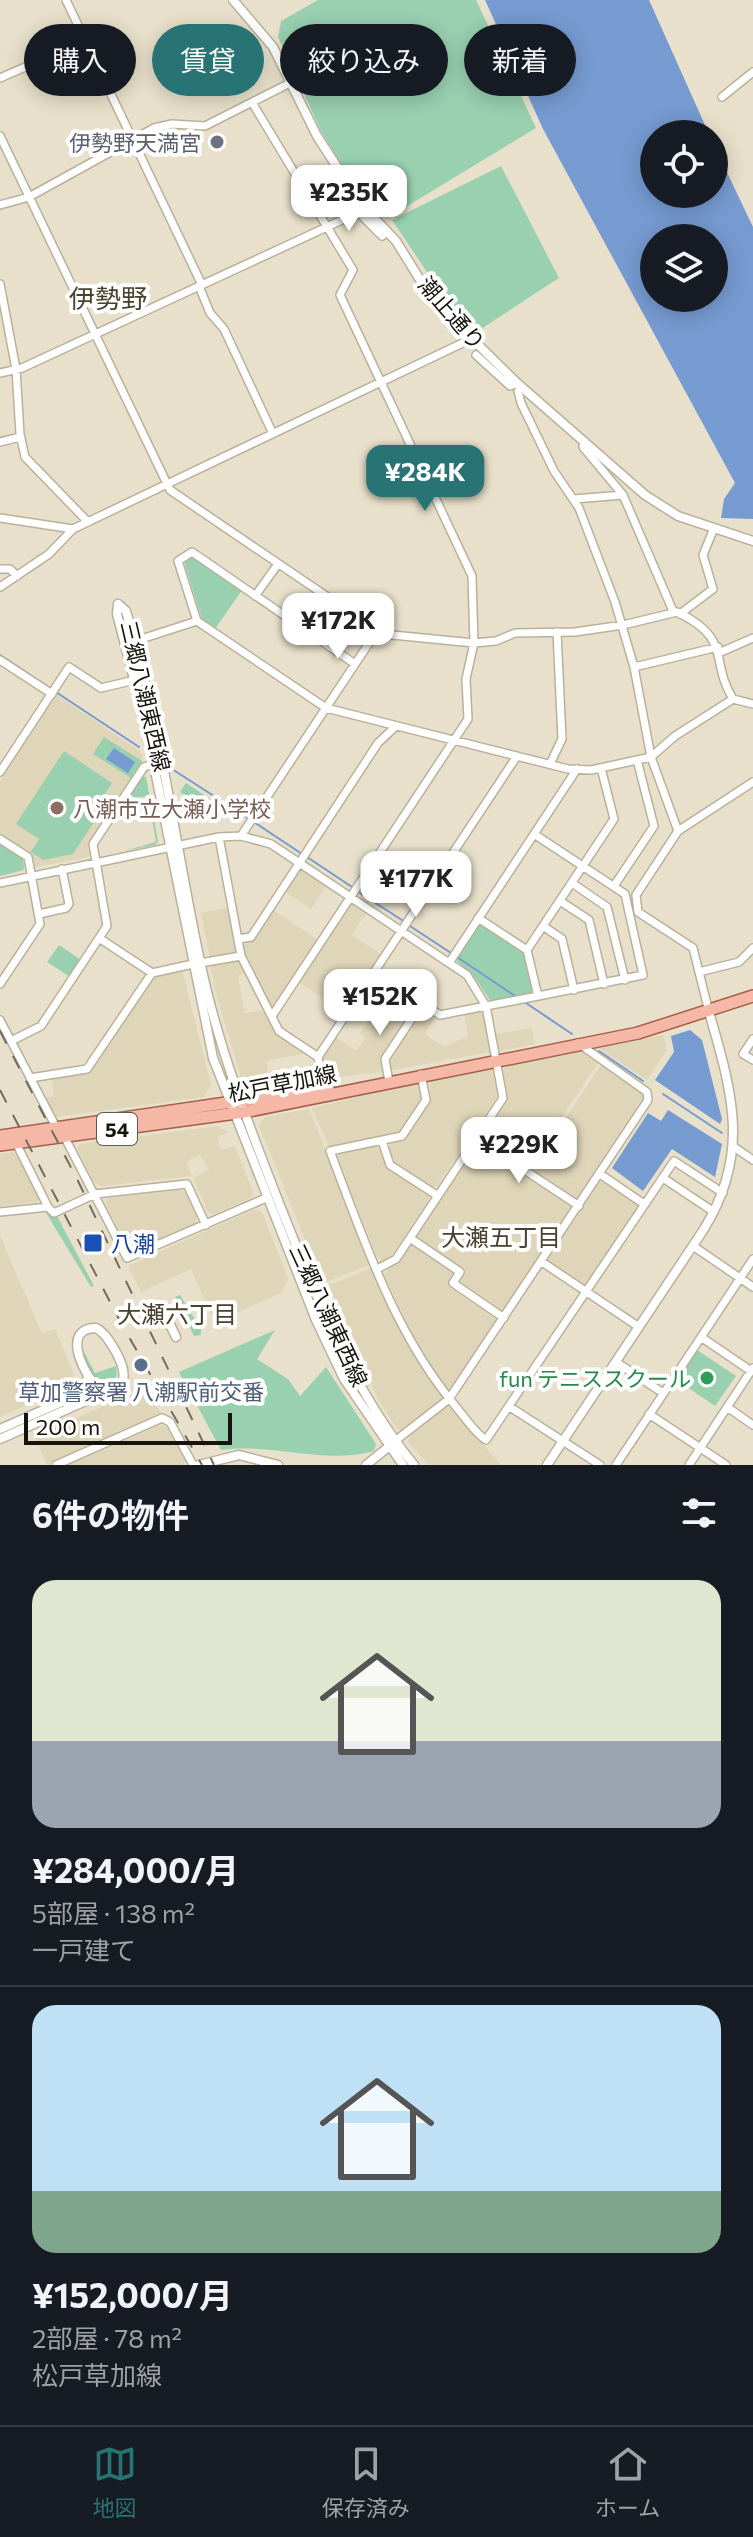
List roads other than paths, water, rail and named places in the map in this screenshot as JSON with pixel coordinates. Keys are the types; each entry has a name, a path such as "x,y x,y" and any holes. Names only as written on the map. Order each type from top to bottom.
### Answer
{"main road":[{"name":"松戸草加線","path":"0,1145 9,1138 237,1108 578,1043 709,1012 753,996"},
{"name":"松戸草加線","path":"237,1108 324,1088 389,1080"}],"street":[{"path":"66,0 77,24"},
{"name":"潮止通り","path":"233,0 273,47 280,62"},
{"path":"0,78 24,68"},
{"path":"722,97 753,72"},
{"path":"0,205 29,197 165,125 205,126 280,89"},
{"path":"112,96 201,286 210,313 224,329 273,434"},
{"name":"潮止通り","path":"297,96 333,164 361,204 387,232 437,304 471,339 661,507 753,541"},
{"path":"253,104 353,270 340,295 472,576 474,643 466,679 468,719 272,1016"},
{"path":"0,136 170,490 377,631 474,643 496,641 515,633 623,625 677,612 713,589 703,555 714,528"},
{"path":"0,373 95,335 355,214 361,215 382,236 387,232"},
{"path":"0,284 16,369 20,437 31,464 88,522"},
{"path":"0,587 53,551 73,529 471,339"},
{"path":"476,355 510,386 520,385 521,403 554,471 574,499 623,625 651,757 678,831"},
{"path":"0,442 20,437"},
{"path":"584,441 583,447 623,495 677,612 697,623 719,650 733,699"},
{"path":"574,499 623,495"},
{"path":"0,518 73,529"},
{"path":"355,664 192,552 178,561 197,621 326,708 454,741 577,769 601,768 651,757 675,736 733,699 753,704"},
{"path":"255,596 278,564"},
{"path":"0,569 10,569 17,576"},
{"name":"三郷八潮東西線","path":"174,846 117,614 118,604 126,611 158,734 174,846 213,1058 237,1108 312,1298"},
{"path":"135,641 197,621"},
{"path":"241,836 377,631"},
{"path":"550,764 562,739 557,632"},
{"path":"634,667 719,650 753,638"},
{"path":"0,660 54,691"},
{"path":"0,772 69,667 101,688 135,680"},
{"path":"238,939 251,937 378,743 396,726"},
{"path":"324,1088 318,1057 517,756"},
{"path":"614,886 654,826 637,760"},
{"path":"11,1041 41,1026 107,926 93,844 144,767 153,764"},
{"path":"527,950 614,819 601,768"},
{"path":"453,956 577,769"},
{"path":"547,1465 693,1246 723,1193 734,1147 734,1114 693,948 638,912 636,895 678,831 753,782"},
{"path":"374,972 440,1015 641,977 644,971 625,894 534,834"},
{"path":"0,883 219,837 241,836 303,857 453,956 478,987 486,1006 503,1098 396,1259 377,1269"},
{"path":"219,837 241,956 279,1031 318,1057"},
{"path":"0,839 28,857 40,924 0,984"},
{"path":"39,914 66,908 69,904 62,869"},
{"path":"572,883 607,907 625,980"},
{"path":"560,901 589,920 604,984"},
{"path":"478,918 527,950 538,996"},
{"path":"543,926 562,939 574,990"},
{"path":"99,938 152,973"},
{"path":"699,972 739,962 753,948"},
{"path":"30,1078 87,1069 152,973 241,956"},
{"path":"389,1080 385,1059 422,1003"},
{"path":"0,1020 127,1258 266,1198"},
{"path":"753,1039 743,1054 753,1060"},
{"path":"366,1465 449,1399 579,1206 648,1096 578,1043"},
{"path":"421,1074 426,1100 402,1136 330,1151 377,1269 417,1352 449,1399 486,1440 674,1161 723,1193"},
{"name":"三郷八潮東西線","path":"237,1108 266,1198 312,1298 403,1465"},
{"path":"9,1138 54,1213 95,1194 187,1184 206,1225"},
{"path":"476,1138 579,1206"},
{"path":"382,1141 390,1165 438,1196"},
{"path":"734,1147 752,1158"},
{"path":"600,1174 644,1204"},
{"path":"663,1178 714,1212"},
{"path":"0,1212 48,1207"},
{"path":"410,1238 460,1272 453,1283 504,1318"},
{"path":"693,1246 753,1287"},
{"path":"616,1465 753,1259"},
{"path":"542,1262 639,1327"},
{"path":"163,1310 176,1337"},
{"path":"0,1439 116,1387 122,1382 123,1372 106,1335 96,1328 84,1330 76,1341 87,1371 97,1387 116,1387"},
{"path":"689,1465 752,1370 701,1337"},
{"path":"616,1362 663,1393"},
{"path":"0,1429 82,1393 88,1383 87,1371"},
{"path":"510,1407 600,1465"},
{"path":"727,1407 753,1425"},
{"path":"649,1414 726,1465"},
{"path":"56,1465 162,1418 170,1422 193,1465"},
{"name":"三郷八潮東西線","path":"392,1444 414,1465"},
{"path":"199,1465 249,1456 278,1465"}],"water":[{"path":"485,0 649,0 703,120 640,120 640,208 728,208 728,174 753,227 753,519 721,518 724,499 735,483 642,312 728,312 728,224 640,224 640,308 528,96 576,96 576,24 496,24"},
{"path":"114,748 135,762 128,773 106,759"},
{"path":"690,1030 702,1040 722,1119 720,1124 655,1080 674,1052 671,1036"},
{"path":"668,1110 722,1144 715,1177 672,1149 643,1191 612,1168 648,1113 661,1121"}],"waterway":[{"path":"0,655 139,747"},
{"path":"172,769 248,818"},
{"path":"254,822 302,854"},
{"path":"307,857 352,887"},
{"path":"357,891 405,922"},
{"path":"410,926 451,953"},
{"path":"457,957 518,998"},
{"path":"523,1001 572,1034"},
{"path":"599,1051 643,1081"},
{"path":"663,1094 722,1133"}],"railway":[{"path":"0,1031 78,1181 214,1465"},
{"path":"0,1090 121,1323 202,1465"}],"place":[{"name":"伊勢野天満宮","path":"217,142"},
{"name":"八潮市立大瀬小学校","path":"57,808"},
{"name":"八潮","path":"93,1243"},
{"name":"草加警察署 八潮駅前交番","path":"141,1365"},
{"name":"fun テニススクール","path":"707,1378"}],"district":[{"name":"伊勢野","path":"108,297"},
{"name":"大瀬五丁目","path":"501,1236"},
{"name":"大瀬六丁目","path":"177,1313"}]}
